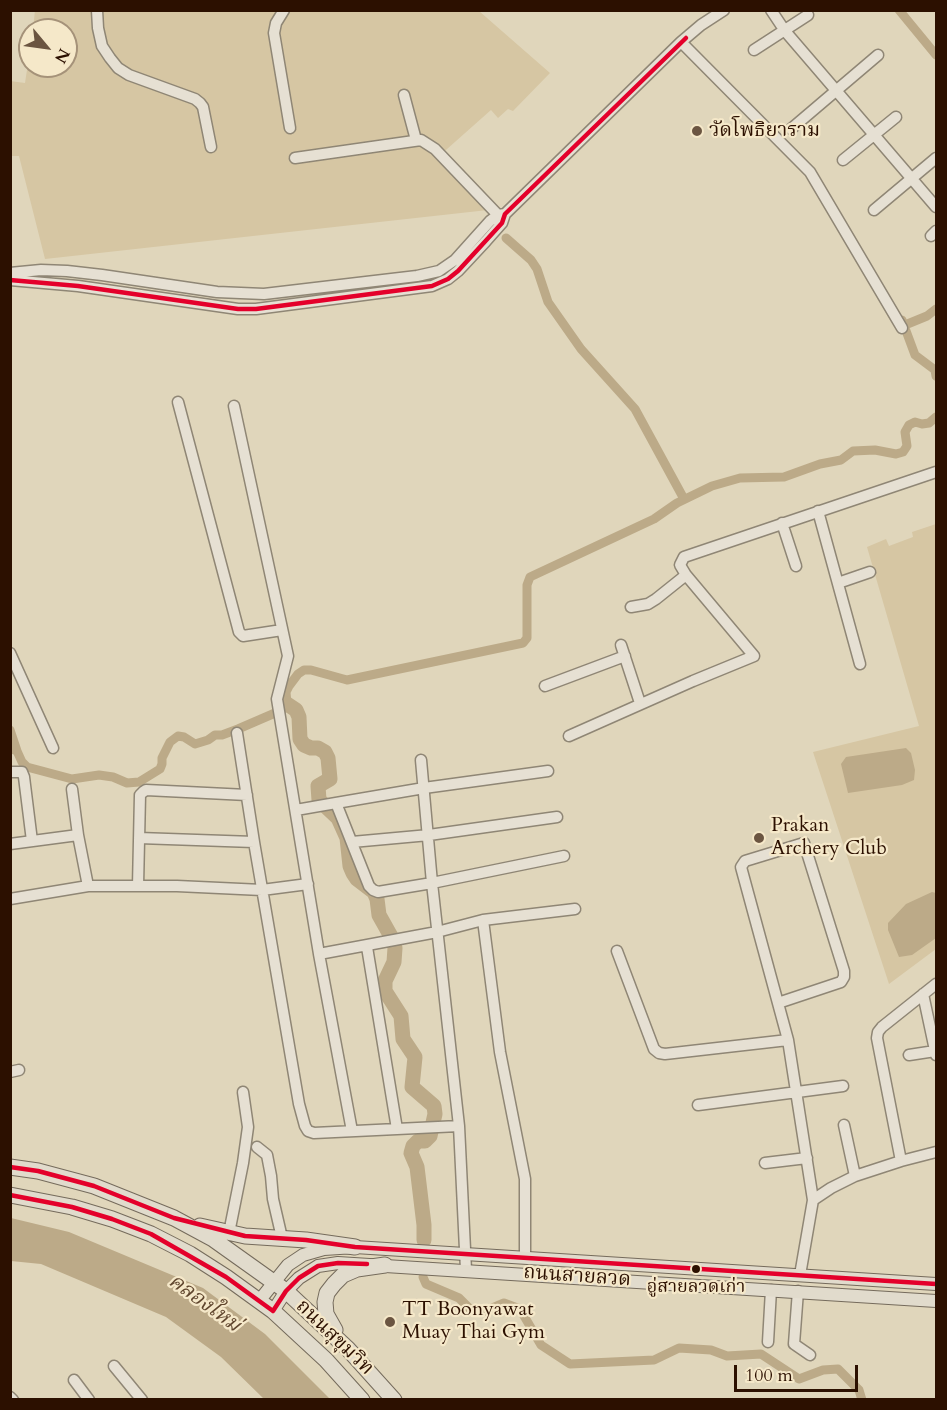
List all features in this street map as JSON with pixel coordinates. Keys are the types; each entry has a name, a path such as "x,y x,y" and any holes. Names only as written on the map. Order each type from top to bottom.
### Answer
{"highway":[{"name":"ถนนสุขุมวิท","path":"10,1167 94,1186 174,1218 213,1239 286,1291 348,1349 394,1400"},
{"name":"ถนนสุขุมวิท","path":"10,1195 72,1207 112,1218 152,1234 199,1260 273,1311 318,1352 362,1400"},
{"path":"174,1218 229,1233 355,1247"},
{"path":"348,1349 326,1314 327,1293 344,1275 357,1269 386,1265"}],"main road":[{"name":"ถนนสายลวด","path":"260,1301 288,1265 303,1255 324,1249 355,1247 936,1284"},
{"name":"ถนนสายลวด","path":"273,1311 286,1291 299,1278 318,1266 338,1263 936,1301"}],"street":[{"path":"97,10 102,46 118,68 129,75 195,99 200,103 203,107 212,147"},
{"path":"284,10 276,23 274,33 290,128"},
{"path":"10,273 40,270 67,271 239,294 274,293 423,275 439,271 455,260 681,42 724,10"},
{"path":"771,10 785,31 838,90 936,207"},
{"path":"754,50 808,15"},
{"path":"681,42 810,172 902,328"},
{"path":"790,129 878,55"},
{"path":"404,95 416,140"},
{"path":"843,160 896,117"},
{"path":"10,280 78,286 238,309 275,308 424,288 448,279 502,223 502,215 435,149 421,140 295,158"},
{"path":"874,210 936,158"},
{"path":"178,402 238,632 243,636 282,630"},
{"path":"234,406 288,661 277,699 319,954 352,1131"},
{"path":"569,735 754,656 680,566 681,561 688,555 936,472"},
{"path":"818,511 860,664"},
{"path":"782,523 796,566"},
{"path":"838,583 870,572"},
{"path":"631,607 648,604 686,575"},
{"path":"545,686 623,651 640,704"},
{"path":"10,653 15,677 53,748"},
{"path":"237,733 262,890 305,1126 308,1131 314,1133 459,1126"},
{"path":"421,760 437,932 459,1126 466,1270"},
{"path":"296,810 424,788 548,771"},
{"path":"10,772 22,772 24,777 32,841"},
{"path":"72,789 88,886"},
{"path":"138,886 140,795 146,790 247,795"},
{"path":"336,803 369,886 378,892 564,856"},
{"path":"352,842 429,835 557,817"},
{"path":"10,844 78,835"},
{"path":"139,838 254,842"},
{"path":"778,1004 841,982 844,977 804,843 745,861 741,867 778,1004 788,1040 807,1158 813,1200 800,1275"},
{"path":"10,899 88,886 262,890 308,884"},
{"path":"319,954 367,947 483,920 575,909"},
{"path":"483,920 500,1052 525,1179 525,1257"},
{"path":"367,947 397,1130"},
{"path":"617,951 654,1049 659,1053 788,1040"},
{"path":"901,1161 877,1038 882,1027 936,984"},
{"path":"909,1055 936,1053 923,994"},
{"path":"698,1105 843,1086"},
{"path":"229,1233 248,1127 243,1092"},
{"path":"844,1125 855,1176"},
{"path":"257,1147 267,1155 282,1238"},
{"path":"813,1200 855,1176 936,1152"},
{"path":"765,1163 807,1158"},
{"path":"768,1342 771,1290"},
{"path":"798,1292 794,1344 810,1355"},
{"path":"114,1366 142,1400"},
{"path":"74,1380 89,1400"}],"shaded area":[{"path":"35,10 479,11 550,73 513,111 508,109 498,118 491,110 438,157 488,210 45,259 19,156 11,156 10,81 25,83 26,78 78,78 78,18 34,18"},
{"path":"936,524 936,949 889,984 813,752 919,726 867,547 886,539 889,546 913,537 912,532"}],"water":[{"path":"906,748 911,753 915,770 914,780 902,785 848,793 841,764 846,757"},
{"path":"932,892 936,893 936,938 912,955 899,957 888,930 888,923 906,904"},
{"name":"คลองใหม่","path":"11,1218 69,1232 203,1288 265,1334 330,1399 264,1399 221,1357 166,1317 41,1264 11,1261"}],"waterway":[{"path":"899,10 936,55"},
{"path":"506,238 531,260 537,269 548,302 581,349 635,409 684,499"},
{"path":"905,325 927,316 936,309"},
{"path":"902,320 915,355 935,370 936,376"},
{"path":"10,748 17,751 27,767 72,779 99,775 113,777 127,783 139,782 160,769 162,758 170,742 178,736 195,744 282,710 287,704 286,692 289,686 304,670 347,680 523,643 527,638 527,585 530,577 654,519 677,503 712,486 740,478 784,477 820,464 841,460 853,451 875,450 896,454 903,452 907,446 905,432 909,425 915,422 929,423 936,417"},
{"path":"287,704 296,710 299,717 300,739 304,745 318,748 325,752 328,758 330,779 318,786 319,800 338,818 347,838 353,873 374,892 379,915 393,940 394,962 385,981 385,991 401,1016 403,1039 415,1057 412,1087 434,1106 435,1114 430,1136 425,1141 418,1141 411,1153 417,1167 424,1240"},
{"path":"10,730 17,751"},
{"path":"423,1277 426,1284 459,1298 469,1308 476,1311 483,1312 504,1303 520,1309 541,1345 570,1364 654,1360 679,1348 711,1350 727,1356 761,1354 799,1379 823,1370 838,1369 859,1390 862,1400"}],"transit line":[{"path":"10,280 78,286 238,309 256,309 432,286 448,279 458,271 502,223 505,214 686,38"},
{"path":"10,1167 38,1171 94,1186 174,1218 245,1236 306,1240 355,1247 936,1284"},
{"path":"10,1195 72,1207 151,1234 226,1277 273,1311"},
{"path":"273,1311 286,1291 299,1278 318,1266 338,1263 367,1264"}],"place":[{"name":"วัดโพธิยาราม","path":"697,131"},
{"name":"Prakan Archery Club","path":"759,838"},
{"name":"อู่สายลวดเก่า","path":"696,1269"},
{"name":"TT Boonyawat Muay Thai Gym","path":"390,1322"}]}
